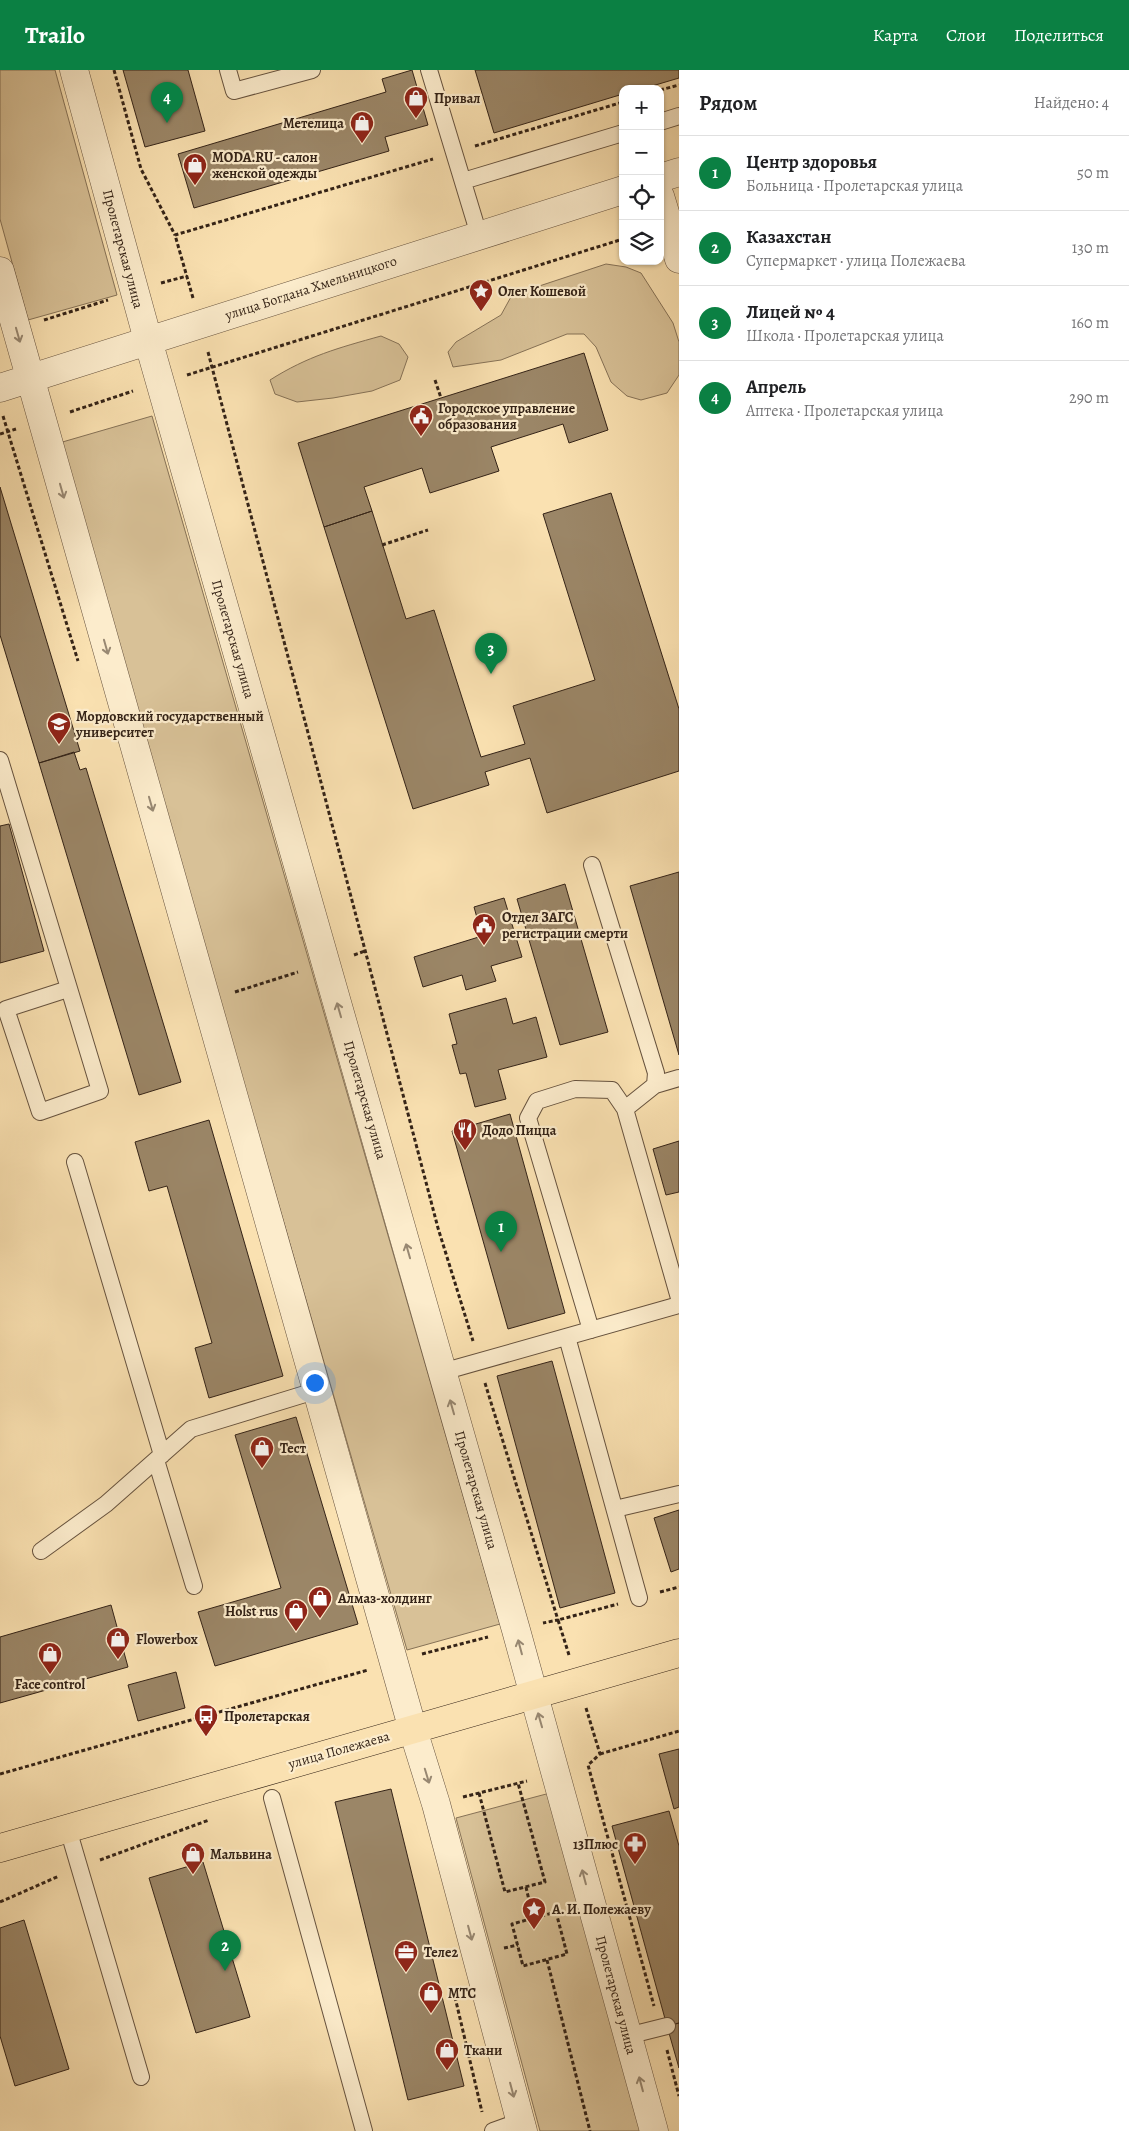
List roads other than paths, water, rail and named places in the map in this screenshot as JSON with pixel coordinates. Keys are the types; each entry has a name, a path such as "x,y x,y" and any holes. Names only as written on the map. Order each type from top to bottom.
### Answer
{"main road":[{"name":"улица Полежаева","path":"0,1848 679,1653"}],"street":[{"name":"Пролетарская улица","path":"74,70 134,292 516,1630 654,2131"},
{"path":"664,177 679,172"},
{"name":"улица Богдана Хмельницкого","path":"0,388 619,191"},
{"path":"664,209 679,259"},
{"path":"0,271 318,1390 386,1664 413,1730 436,1804 522,2126"}],"lane":[{"path":"228,70 234,91 312,70"},
{"path":"429,70 479,235"},
{"path":"664,121 679,116"},
{"path":"463,181 619,134"},
{"path":"0,760 100,1091 40,1112 3,1010 68,989"},
{"path":"592,866 656,1073 655,1085"},
{"path":"624,1109 655,1085 679,1078"},
{"path":"591,1330 528,1118 537,1101 575,1089 612,1090 624,1109 673,1250 679,1298"},
{"path":"75,1162 194,1586"},
{"path":"442,1372 679,1305"},
{"path":"567,1337 639,1598"},
{"path":"41,1550 106,1504 191,1429 318,1390"},
{"path":"615,1509 679,1494"},
{"path":"272,1798 364,2131"},
{"path":"68,1828 141,2077"},
{"path":"627,2036 664,2027"},
{"path":"493,2131 522,2126"}],"place":[{"name":"Привал","path":"416,119"},
{"name":"Апрель","path":"167,123"},
{"name":"Метелица","path":"362,144"},
{"name":"MODA.RU - салон женской одежды","path":"195,186"},
{"name":"Олег Кошевой","path":"481,312"},
{"name":"Городское управление образования","path":"421,437"},
{"name":"Лицей № 4","path":"491,674"},
{"name":"Мордовский государственный университет","path":"59,745"},
{"name":"Отдел ЗАГС регистрации смерти","path":"484,946"},
{"name":"Додо Пицца","path":"465,1151"},
{"name":"Центр здоровья","path":"501,1252"},
{"name":"Тест","path":"262,1469"},
{"name":"Алмаз-холдинг","path":"320,1619"},
{"name":"Holst rus","path":"296,1632"},
{"name":"Flowerbox","path":"118,1660"},
{"name":"Face control","path":"50,1675"},
{"name":"Пролетарская","path":"206,1737"},
{"name":"13Плюс","path":"635,1865"},
{"name":"Мальвина","path":"193,1875"},
{"name":"А. И. Полежаеву","path":"534,1930"},
{"name":"Казахстан","path":"225,1971"},
{"name":"Теле2","path":"406,1973"},
{"name":"МТС","path":"431,2014"},
{"name":"Ткани","path":"447,2071"}]}
